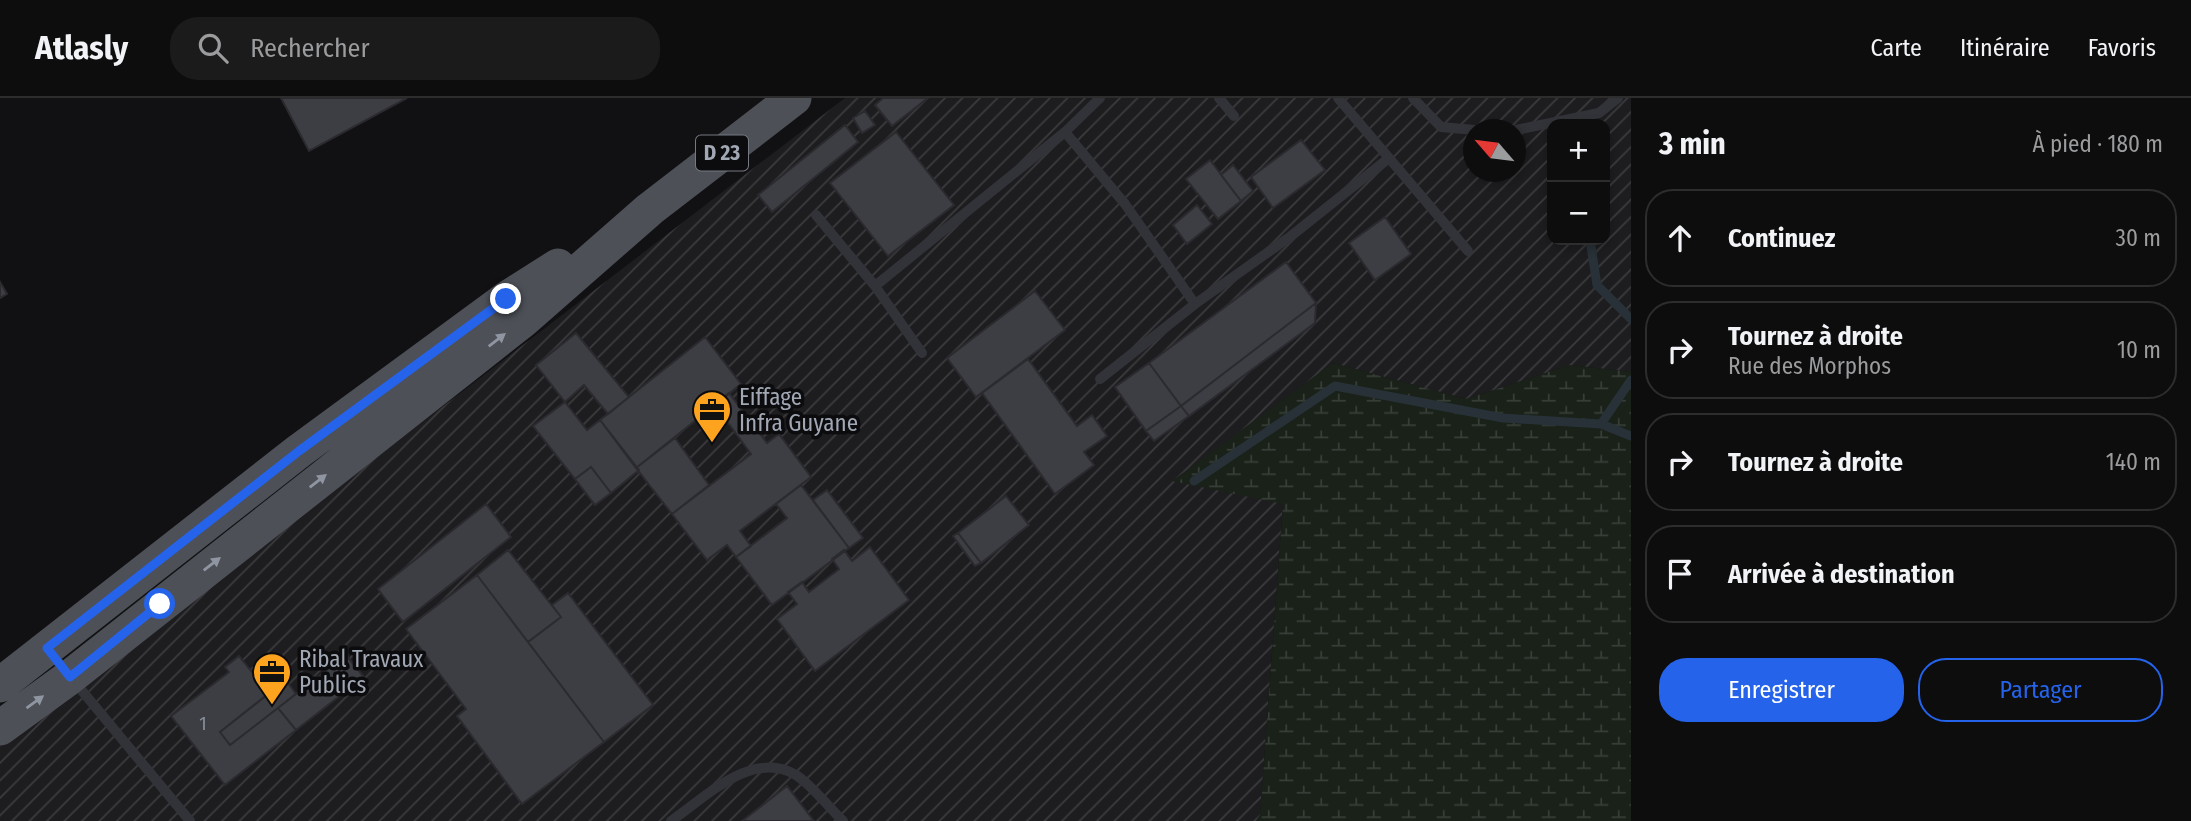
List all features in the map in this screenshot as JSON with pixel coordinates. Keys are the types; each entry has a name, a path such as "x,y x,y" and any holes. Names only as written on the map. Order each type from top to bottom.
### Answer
{"main road":[{"name":"D 23","path":"0,728 70,677 522,321 650,209 794,98"},
{"name":"D 23","path":"0,685 299,451 495,307 650,209"}],"lane":[{"path":"875,286 1065,132 1100,98"},
{"path":"1219,98 1234,116"},
{"path":"1338,98 1468,251"},
{"path":"1413,98 1441,127 1463,129"},
{"path":"1526,128 1600,113 1618,98"},
{"path":"1065,132 1125,204 1195,304"},
{"path":"1100,379 1195,304 1291,236 1389,158"},
{"path":"816,215 875,286 922,353"},
{"path":"47,648 112,723 190,821"},
{"path":"671,821 747,769 771,766 796,776 843,821"}],"shaded area":[{"path":"845,98 1631,98 1631,372 1570,365 1466,399 1333,363 1173,481 1283,503 1260,815 1256,821 0,821 0,746"}],"green space":[{"path":"1333,363 1466,399 1570,365 1631,372 1631,821 1256,821 1260,815 1283,504 1172,481"}],"building":[{"path":"281,98 407,98 309,151"},
{"path":"883,98 928,98 892,126 875,105"},
{"path":"865,111 875,125 862,133 853,118"},
{"path":"845,125 858,142 772,212 758,195"},
{"path":"896,132 954,205 888,256 830,183"},
{"path":"1301,140 1325,170 1273,208 1251,177"},
{"path":"1210,160 1241,201 1218,219 1186,179"},
{"path":"1233,165 1253,191 1241,201 1221,175"},
{"path":"1197,205 1212,224 1187,244 1173,225"},
{"path":"1385,217 1411,254 1375,280 1349,243"},
{"path":"1286,262 1316,303 1181,406 1149,363"},
{"path":"0,282 7,294 0,298"},
{"path":"1035,291 1065,330 976,397 947,358"},
{"path":"1316,303 1315,323 1189,416 1181,406"},
{"path":"576,333 629,397 608,414 584,385 565,402 536,365"},
{"path":"705,337 741,384 636,468 600,420"},
{"path":"1028,359 1077,426 1092,415 1107,436 1084,452 1094,465 1055,494 982,393"},
{"path":"1149,363 1181,406 1146,431 1115,387"},
{"path":"729,393 767,443 779,434 811,477 740,531 751,546 736,557 727,545 707,560 672,514 751,454 715,405"},
{"path":"565,402 587,430 600,420 639,470 611,493 591,467 575,479 533,426"},
{"path":"1181,406 1189,416 1154,441 1146,431"},
{"path":"675,438 709,485 672,514 636,468"},
{"path":"591,467 611,493 595,505 575,479"},
{"path":"801,485 849,548 772,605 736,557 787,518 776,504"},
{"path":"827,490 863,538 849,548 813,500"},
{"path":"1006,496 1029,525 981,563 958,533"},
{"path":"486,504 511,537 403,622 378,589"},
{"path":"958,533 981,563 975,566 953,536"},
{"path":"870,547 909,600 815,671 777,619 797,604 788,592 802,582 809,592 839,569 832,559 844,550 852,561"},
{"path":"508,550 561,617 528,642 477,575"},
{"path":"477,575 604,742 522,804 457,716 466,709 406,629"},
{"path":"568,593 653,705 604,742 528,642 561,617 552,605"},
{"path":"346,655 364,677 296,730 278,708"},
{"path":"239,656 269,693 220,732 230,745 278,708 296,730 225,785 171,716 229,672 225,667"},
{"path":"286,680 296,694 230,745 220,732"},
{"path":"787,786 814,821 742,821"}],"waterway":[{"path":"1591,245 1597,285 1631,319"},
{"path":"1601,424 1631,380"},
{"path":"1194,481 1335,386 1503,418 1601,424 1631,436"}],"place":[{"name":"Eiffage Infra Guyane","path":"712,444"},
{"name":"Ribal Travaux Publics","path":"272,706"}],"route":[{"path":"160,604 70,677 47,648 299,451 506,299"}]}
